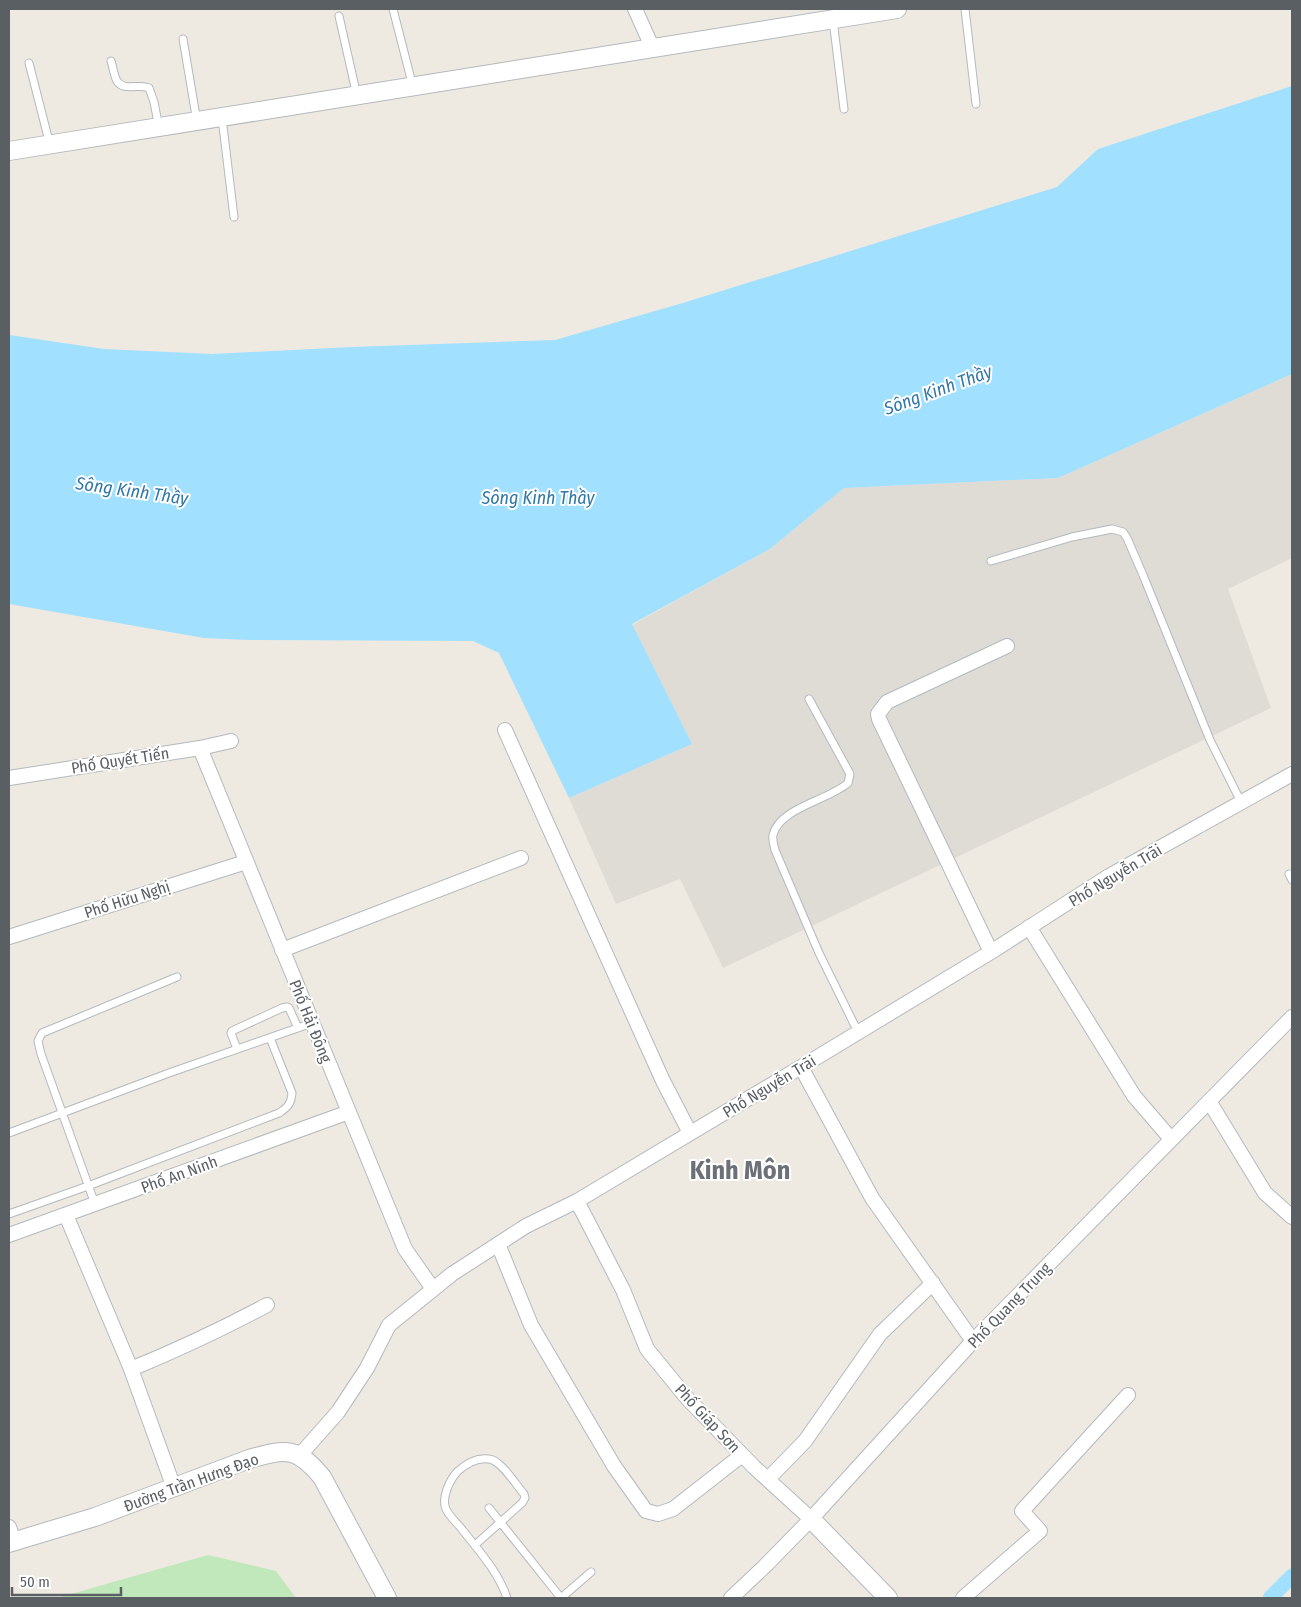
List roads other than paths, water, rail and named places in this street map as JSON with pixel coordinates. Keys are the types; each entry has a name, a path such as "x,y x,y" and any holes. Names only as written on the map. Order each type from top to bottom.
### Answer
{"street":[{"path":"635,9 653,49"},
{"path":"9,151 896,9"},
{"path":"991,952 878,714 887,702 1007,646"},
{"path":"505,730 663,1082 690,1133"},
{"name":"Phố Quyết Tiến","path":"9,778 200,748 231,741"},
{"name":"Phố Hải Đông","path":"200,748 405,1249 433,1289"},
{"name":"Phố Nguyễn Trãi","path":"300,1455 338,1412 367,1368 389,1325 452,1274 526,1226 577,1201 801,1067 991,952 1110,876 1292,774"},
{"path":"282,950 521,858"},
{"name":"Phố Hữu Nghị","path":"9,937 246,862"},
{"path":"1029,927 1134,1096 1171,1139"},
{"name":"Phố Quang Trung","path":"731,1598 811,1519 973,1340 1292,1017"},
{"path":"801,1067 872,1198 973,1340"},
{"path":"1210,1101 1266,1193 1292,1217"},
{"name":"Phố An Ninh","path":"9,1236 349,1112"},
{"name":"Phố Giáp Sơn","path":"577,1201 623,1290 647,1349 687,1398 742,1455 811,1519 888,1598"},
{"path":"66,1215 131,1369 174,1488"},
{"path":"498,1244 531,1325 614,1466 646,1511 658,1514 673,1509 742,1455"},
{"path":"768,1480 805,1441 880,1334 933,1283"},
{"path":"131,1369 199,1340 267,1305"},
{"path":"963,1598 1040,1531 1022,1511 1128,1395"},
{"name":"Đường Trần Hưng Đạo","path":"10,1537 95,1517 249,1459 274,1452 300,1455"},
{"path":"300,1455 310,1462 322,1477 387,1598"}],"lane":[{"path":"393,9 413,87"},
{"path":"965,9 976,104"},
{"path":"340,16 357,96"},
{"path":"833,19 844,109"},
{"path":"183,39 197,122"},
{"path":"110,61 118,82 122,86 149,88 159,128"},
{"path":"29,63 50,145"},
{"path":"222,118 234,217"},
{"path":"991,561 1072,537 1112,529 1123,532 1143,575 1210,740 1241,802"},
{"path":"809,699 850,774 848,783 784,817 776,827 772,837 775,850 819,953 858,1032"},
{"path":"95,1204 38,1041 42,1033 177,977"},
{"path":"237,1049 232,1031 282,1008 289,1008 298,1028"},
{"path":"9,1133 312,1023"},
{"path":"9,1214 88,1186 278,1113 291,1102 292,1093 270,1038"},
{"path":"475,1545 522,1503 525,1498 524,1494 496,1461 489,1459 476,1459 465,1464 455,1474 449,1484 445,1500 446,1508 493,1568 507,1598"},
{"path":"489,1508 561,1598 591,1572"}],"water":[{"name":"Sông Kinh Thầy","path":"1292,86 1292,374 1058,478 844,488 770,549 632,624 692,744 569,798 499,653 473,641 248,640 204,638 9,604 9,335 104,349 212,354 555,340 686,302 1057,187 1098,149"}],"waterway":[{"path":"1270,1598 1292,1576"}],"district":[{"name":"Kinh Môn","path":"740,1170"}]}
